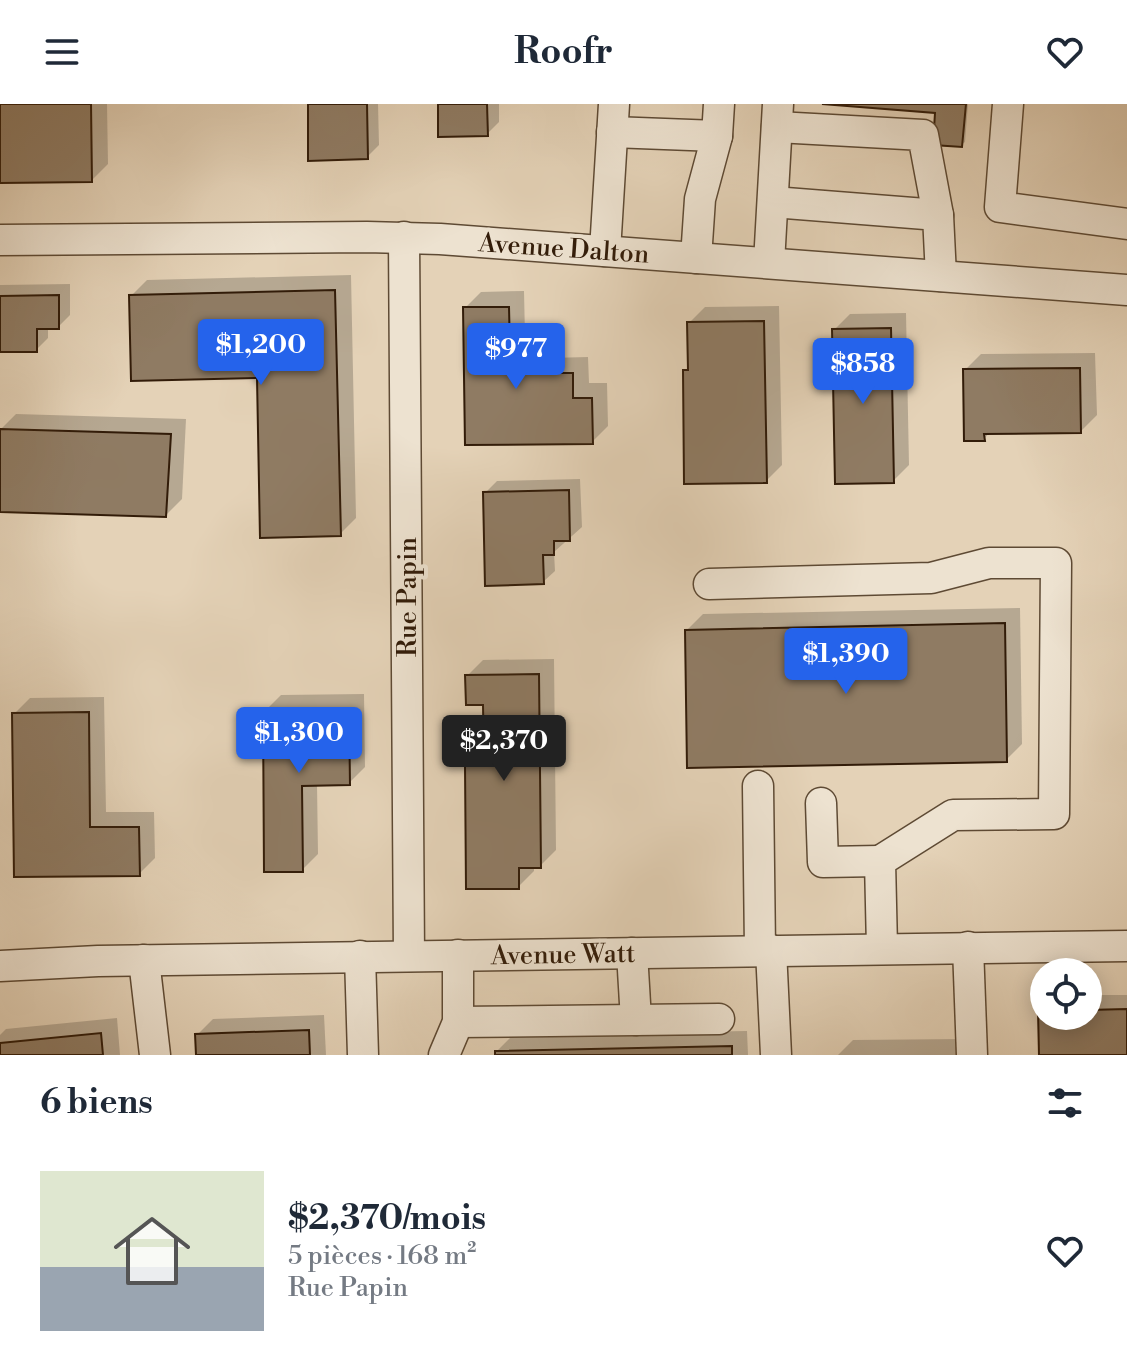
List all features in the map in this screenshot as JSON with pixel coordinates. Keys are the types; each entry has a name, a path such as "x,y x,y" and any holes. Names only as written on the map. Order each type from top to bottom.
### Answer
{"street":[{"path":"696,258 700,199 717,136 719,104"},
{"path":"1008,104 1000,207 1127,224"},
{"path":"769,263 777,115 923,135 938,215 941,276"},
{"path":"605,251 613,118 717,136"},
{"path":"773,202 938,215"},
{"name":"Avenue Dalton","path":"0,240 404,237 1127,290"},
{"name":"Rue Papin","path":"404,237 409,956"},
{"path":"709,584 931,578 989,563 1056,563 1054,814 953,815 880,861 823,862 821,803"},
{"path":"758,786 766,950 776,1055"},
{"path":"880,861 882,948"},
{"name":"Avenue Watt","path":"0,966 360,956 1127,946"},
{"path":"968,947 972,1055"},
{"path":"632,953 636,1020"},
{"path":"444,1055 458,1022 458,955"},
{"path":"360,956 363,1055"},
{"path":"144,960 155,1055"},
{"path":"458,1022 719,1019"}],"building":[{"path":"0,104 91,104 92,182 0,183"},
{"path":"308,104 367,104 368,159 308,161"},
{"path":"438,104 487,104 488,136 438,137"},
{"path":"822,104 966,104 962,147 933,145 935,113"},
{"path":"335,290 341,536 260,538 257,378 131,381 129,295"},
{"path":"59,295 59,329 37,329 37,352 0,352 0,296"},
{"path":"463,307 509,307 510,351 534,351 534,373 573,373 573,398 592,398 593,444 465,445"},
{"path":"764,321 767,483 684,484 683,370 688,370 687,322"},
{"path":"891,328 894,483 835,484 832,329"},
{"path":"1080,368 1081,433 984,434 985,441 964,441 963,369"},
{"path":"0,429 171,434 166,517 0,512"},
{"path":"569,490 570,541 554,541 554,555 543,555 544,584 485,586 483,492"},
{"path":"1005,623 1007,762 687,768 685,630"},
{"path":"539,674 541,868 519,868 519,889 466,889 465,765 484,765 483,705 466,705 465,675"},
{"path":"349,709 350,785 302,786 303,872 264,872 263,710"},
{"path":"89,712 90,827 139,827 140,876 14,877 12,713"},
{"path":"1127,1009 1127,1055 1039,1055 1038,1030 1102,1030 1102,1010"},
{"path":"309,1030 310,1055 196,1055 195,1034"},
{"path":"101,1033 103,1055 0,1055 0,1043"},
{"path":"732,1046 732,1055 495,1055 495,1051"}]}
